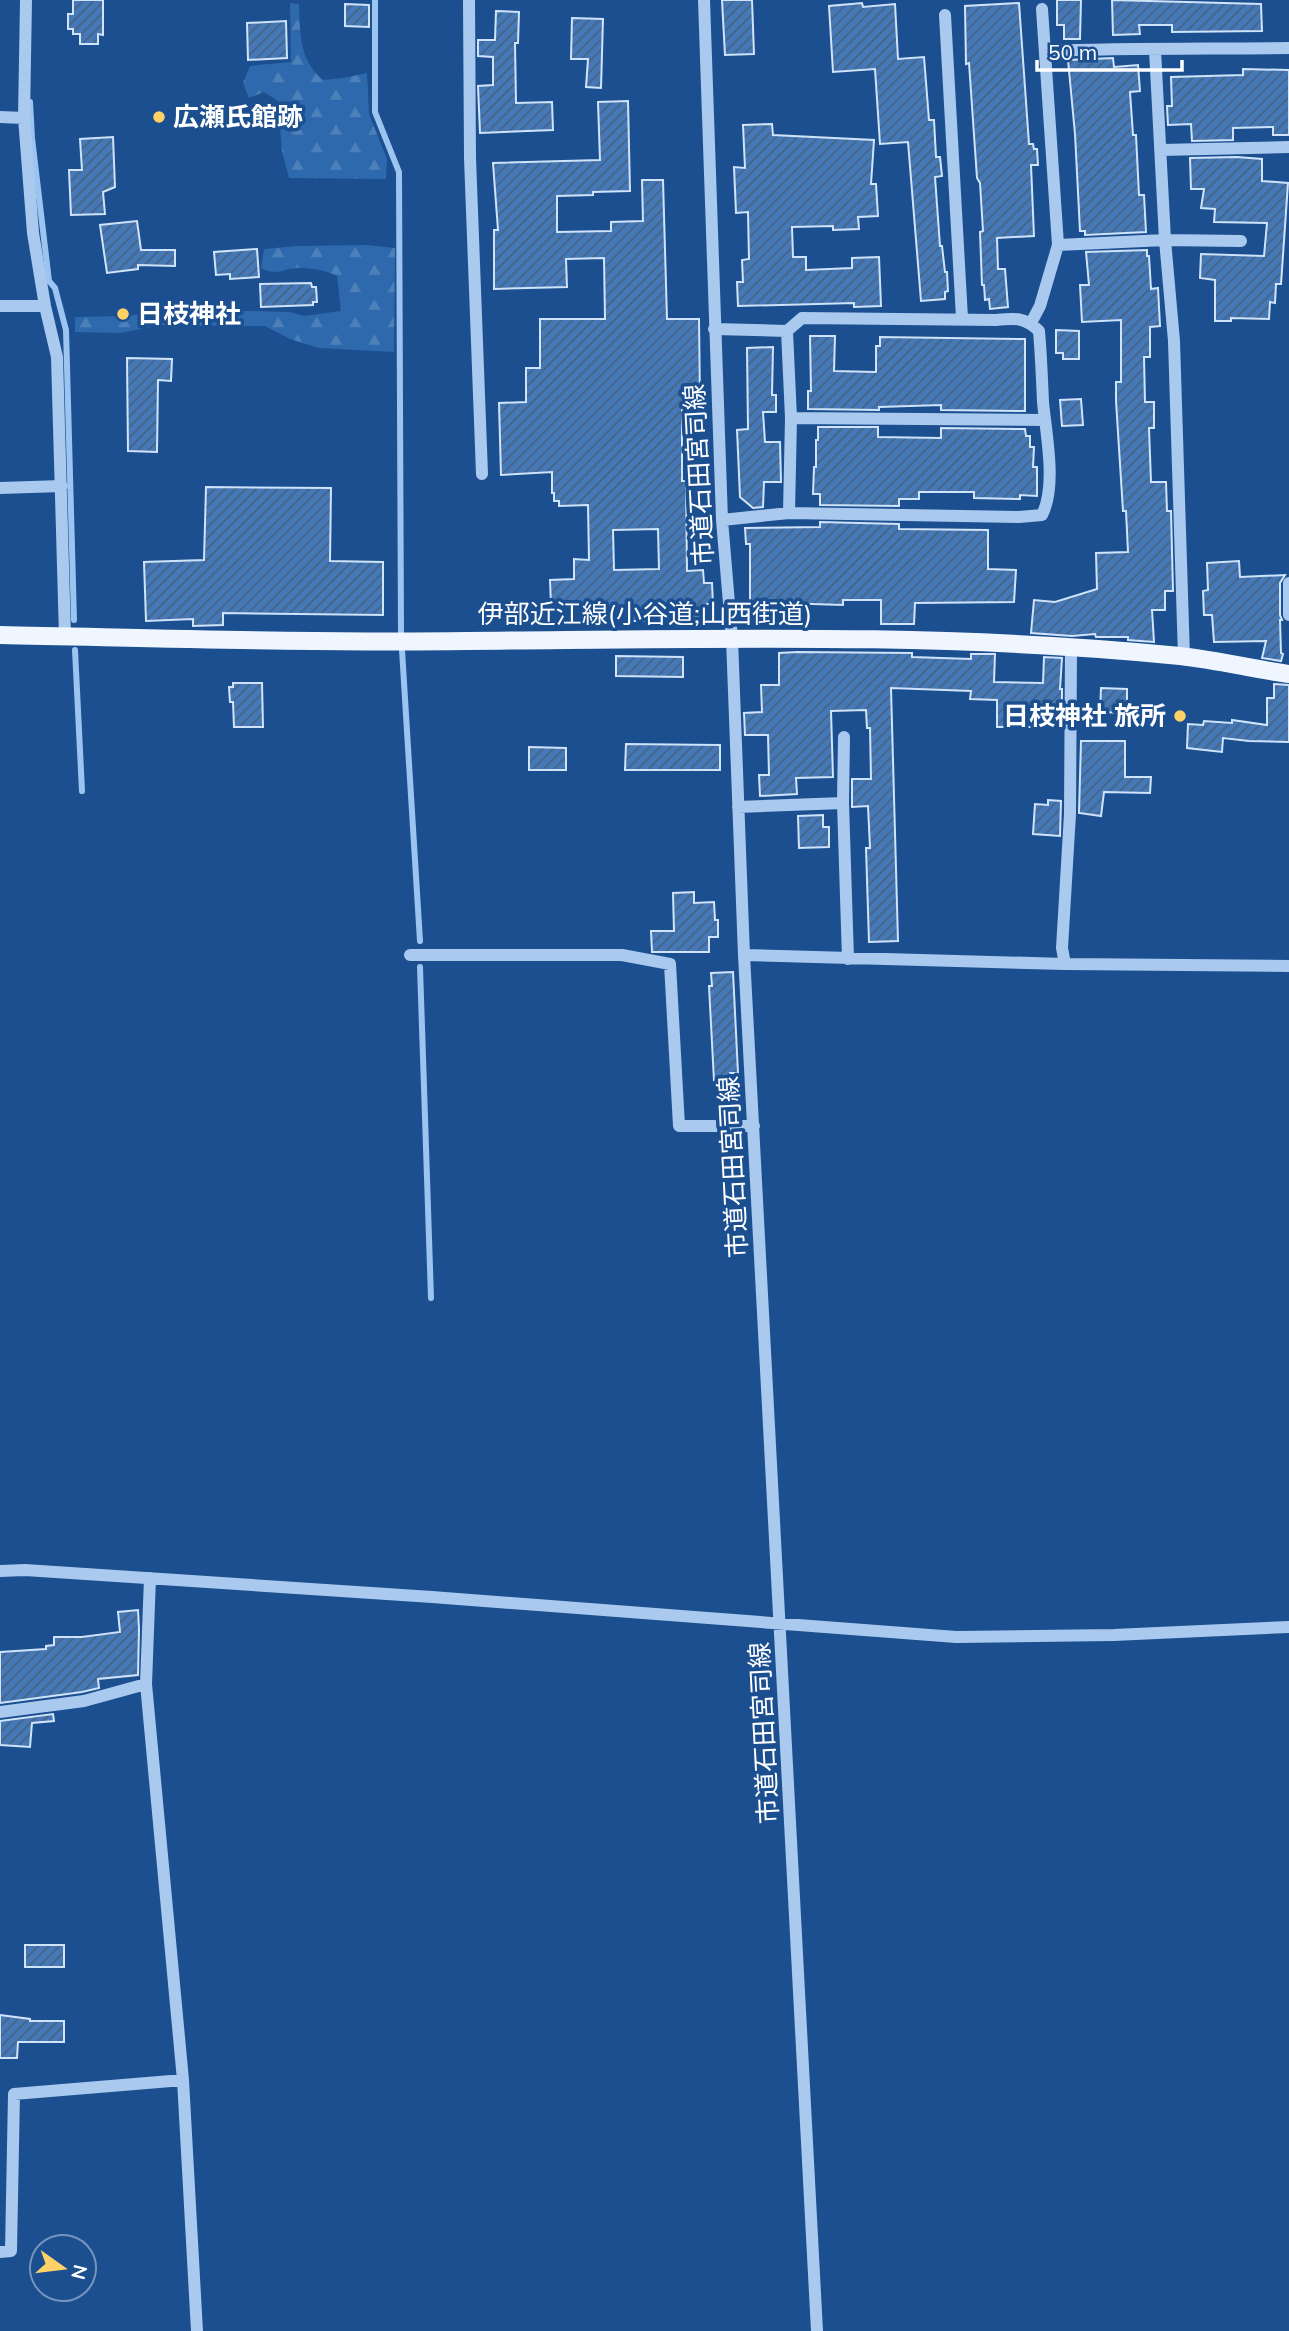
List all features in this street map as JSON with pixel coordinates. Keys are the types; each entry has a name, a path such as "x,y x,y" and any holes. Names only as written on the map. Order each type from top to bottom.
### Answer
{"main road":[{"name":"伊部近江線(小谷道;山西街道)","path":"0,635 398,642 930,640 1071,647 1184,657 1289,674"}],"street":[{"path":"26,0 24,118 33,233 57,357 65,636"},
{"path":"469,0 470,158 482,474"},
{"name":"市道石田宮司線","path":"704,0 722,520 732,639 744,955 817,2331"},
{"path":"1031,323 1040,306 1058,245 1042,9"},
{"path":"945,15 962,318"},
{"path":"1046,51 1289,48"},
{"path":"1155,50 1165,240 1174,341 1184,657"},
{"path":"0,117 24,118"},
{"path":"1161,150 1289,147"},
{"path":"1058,245 1241,240"},
{"path":"0,306 45,306"},
{"path":"714,329 788,331 802,318 1021,318 1039,331 1049,447 1047,505 1042,515 1019,517 789,513 722,520"},
{"path":"788,331 791,418 789,513"},
{"path":"791,418 1045,420"},
{"path":"0,488 62,486"},
{"path":"1289,583 1289,615"},
{"path":"1065,964 1062,948 1070,814 1071,647"},
{"path":"1289,662 1289,674"},
{"path":"844,737 843,803 848,959"},
{"path":"738,807 843,803"},
{"path":"410,955 622,955 670,964 679,1126 754,1126"},
{"path":"744,955 1065,964 1289,966"},
{"path":"0,1571 432,1597 956,1637 1114,1635 1289,1627"},
{"path":"150,1578 146,1684 183,2080 197,2331"},
{"path":"0,1712 84,1701 146,1684"},
{"path":"0,2252 11,2251 13,2094 183,2080"}],"green space":[{"path":"290,3 299,4 305,55 323,80 367,73 369,114 387,159 386,179 289,178 282,152 278,101 264,92 249,98 243,83 250,66 291,62"},
{"path":"367,245 395,248 394,352 319,348 290,339 265,326 161,325 120,333 75,332 75,317 127,316 168,309 290,312 304,316 341,311 337,276 309,268 267,271 261,268 264,249"}],"building":[{"path":"73,0 103,0 103,35 98,34 98,44 80,44 80,34 73,34 73,29 68,29 68,14 73,14"},
{"path":"722,0 752,0 754,54 725,55"},
{"path":"1057,0 1081,0 1080,39 1064,39 1064,25 1057,25"},
{"path":"1112,0 1261,4 1262,31 1172,32 1172,25 1139,25 1140,34 1113,35"},
{"path":"862,3 863,7 895,4 898,59 924,57 929,120 934,120 936,157 940,157 942,176 935,177 940,246 947,272 948,291 945,292 945,299 921,301 908,142 880,144 875,69 833,72 829,6"},
{"path":"1019,3 1029,144 1033,144 1034,149 1037,149 1038,165 1031,165 1034,236 997,238 998,269 1005,269 1008,307 990,309 989,299 985,300 982,285 980,232 983,231 969,63 966,64 965,6"},
{"path":"345,4 369,5 369,27 345,26"},
{"path":"496,11 519,12 518,43 515,43 516,103 552,102 553,130 480,133 478,86 493,85 493,57 478,56 478,40 495,40"},
{"path":"572,18 603,19 601,88 586,87 588,59 571,59"},
{"path":"286,21 287,58 248,60 247,23"},
{"path":"1113,58 1114,67 1138,65 1140,91 1130,92 1133,135 1136,135 1139,195 1144,195 1146,232 1085,235 1085,231 1080,231 1068,60"},
{"path":"1243,69 1289,70 1289,135 1273,135 1273,127 1233,128 1233,140 1192,141 1191,124 1168,125 1167,106 1172,106 1171,77 1243,75"},
{"path":"628,101 630,191 557,196 557,232 611,231 611,222 643,221 642,180 663,180 667,319 699,319 700,400 682,400 682,481 686,481 687,571 703,570 704,583 712,583 713,604 707,604 707,615 672,616 672,621 627,621 626,613 589,614 588,604 551,605 550,580 574,579 574,559 589,560 588,505 559,506 559,501 554,501 552,493 552,472 501,475 499,403 526,402 526,368 540,368 540,319 605,319 604,258 566,259 567,287 494,289 494,230 498,230 493,163 600,160 598,102","holes":["658,529 659,569 614,570 613,530"]},
{"path":"772,124 773,135 874,140 871,184 876,184 878,216 858,217 859,229 833,230 833,226 792,227 793,257 806,257 806,270 852,268 852,258 879,257 881,306 854,307 854,303 738,306 737,282 743,282 742,260 749,259 748,212 736,213 734,167 745,168 743,125"},
{"path":"113,137 115,187 103,192 105,214 71,215 69,170 82,170 80,139"},
{"path":"1190,158 1262,159 1262,181 1288,183 1281,284 1276,284 1275,303 1270,302 1269,319 1231,318 1231,321 1215,321 1215,280 1200,278 1201,254 1264,256 1267,223 1214,222 1215,209 1201,208 1204,189 1191,189"},
{"path":"137,221 141,250 175,250 175,266 138,265 138,269 107,273 100,225"},
{"path":"257,249 259,277 230,279 230,274 216,275 214,252"},
{"path":"1147,250 1151,289 1158,288 1160,326 1150,327 1150,357 1144,357 1145,402 1154,402 1154,428 1149,428 1151,482 1166,482 1167,511 1171,511 1173,591 1165,591 1165,610 1152,610 1154,642 1128,640 1128,637 1096,637 1095,634 1072,636 1031,633 1034,600 1055,602 1097,589 1096,553 1128,552 1116,401 1116,382 1121,382 1121,320 1082,322 1080,285 1089,285 1086,252"},
{"path":"311,283 312,287 316,287 317,302 313,302 313,305 261,307 260,284"},
{"path":"1056,330 1079,331 1079,359 1063,359 1063,353 1056,353"},
{"path":"810,336 835,336 834,371 876,372 876,346 880,346 880,337 1025,339 1025,411 941,410 941,405 879,407 879,410 808,409 808,391 811,391"},
{"path":"773,347 772,395 776,395 776,412 763,412 765,442 780,442 781,482 764,482 763,507 753,508 740,497 737,430 748,429 747,348"},
{"path":"127,358 172,359 171,381 158,380 157,452 128,451"},
{"path":"1081,399 1083,425 1062,426 1060,400"},
{"path":"818,427 878,427 878,437 941,438 941,428 1025,429 1026,436 1030,436 1030,447 1034,447 1033,467 1037,467 1037,496 1020,495 1020,499 974,498 974,492 919,492 919,499 899,499 899,506 820,505 820,494 813,494"},
{"path":"206,487 331,488 330,561 383,562 383,615 223,613 223,625 193,626 193,619 146,621 144,562 204,560"},
{"path":"820,522 899,524 899,529 988,530 988,569 1016,570 1014,602 915,603 914,624 881,624 881,600 843,600 843,605 750,602 750,544 746,544 745,528 820,527"},
{"path":"1239,561 1240,577 1285,575 1280,583 1281,661 1262,658 1266,641 1214,642 1212,615 1204,615 1203,591 1208,590 1207,563"},
{"path":"779,653 912,653 912,657 971,659 971,654 995,654 994,682 1043,683 1044,657 1062,658 1062,727 997,727 997,700 970,699 971,691 891,688 898,941 869,942 866,848 870,848 868,806 852,807 852,779 871,779 870,728 867,728 866,710 831,711 833,777 796,778 797,794 760,796 759,775 769,775 768,735 745,735 744,713 762,712 761,685 779,685"},
{"path":"616,656 683,657 683,677 616,676"},
{"path":"233,683 262,683 263,727 234,727 233,702 230,702 229,687 233,687"},
{"path":"1274,684 1289,685 1289,742 1223,738 1222,752 1187,748 1188,724 1203,725 1204,721 1232,723 1232,720 1267,725 1267,698 1274,698"},
{"path":"1101,688 1127,689 1127,713 1100,712"},
{"path":"1081,741 1125,741 1125,777 1151,777 1150,793 1104,792 1101,816 1079,813"},
{"path":"626,744 720,745 720,770 625,770"},
{"path":"529,747 566,748 566,770 529,770"},
{"path":"1048,800 1061,801 1060,836 1033,834 1035,804 1048,805"},
{"path":"823,815 823,827 829,827 829,847 799,848 798,816"},
{"path":"694,892 694,903 714,902 718,937 709,937 709,952 652,952 651,931 674,931 673,893"},
{"path":"733,972 738,1073 730,1073 730,1080 714,1081 709,986 712,986 711,973"},
{"path":"138,1610 138,1675 98,1679 99,1688 82,1692 0,1703 0,1652 46,1649 46,1646 54,1645 54,1637 82,1637 120,1632 118,1612"},
{"path":"53,1714 54,1721 32,1723 30,1747 0,1745 0,1721"},
{"path":"25,1945 64,1945 64,1967 25,1967"},
{"path":"0,2015 30,2021 64,2021 64,2042 18,2042 17,2058 0,2058"}],"waterway":[{"path":"375,0 375,112 399,172 401,635"},
{"path":"30,102 49,281 55,288 66,330 74,620"},
{"path":"75,650 82,791"},
{"path":"402,650 420,941"},
{"path":"420,967 431,1298"}],"place":[{"name":"広瀬氏館跡","path":"159,117"},
{"name":"日枝神社","path":"123,314"},
{"name":"日枝神社 旅所","path":"1180,716"}]}
